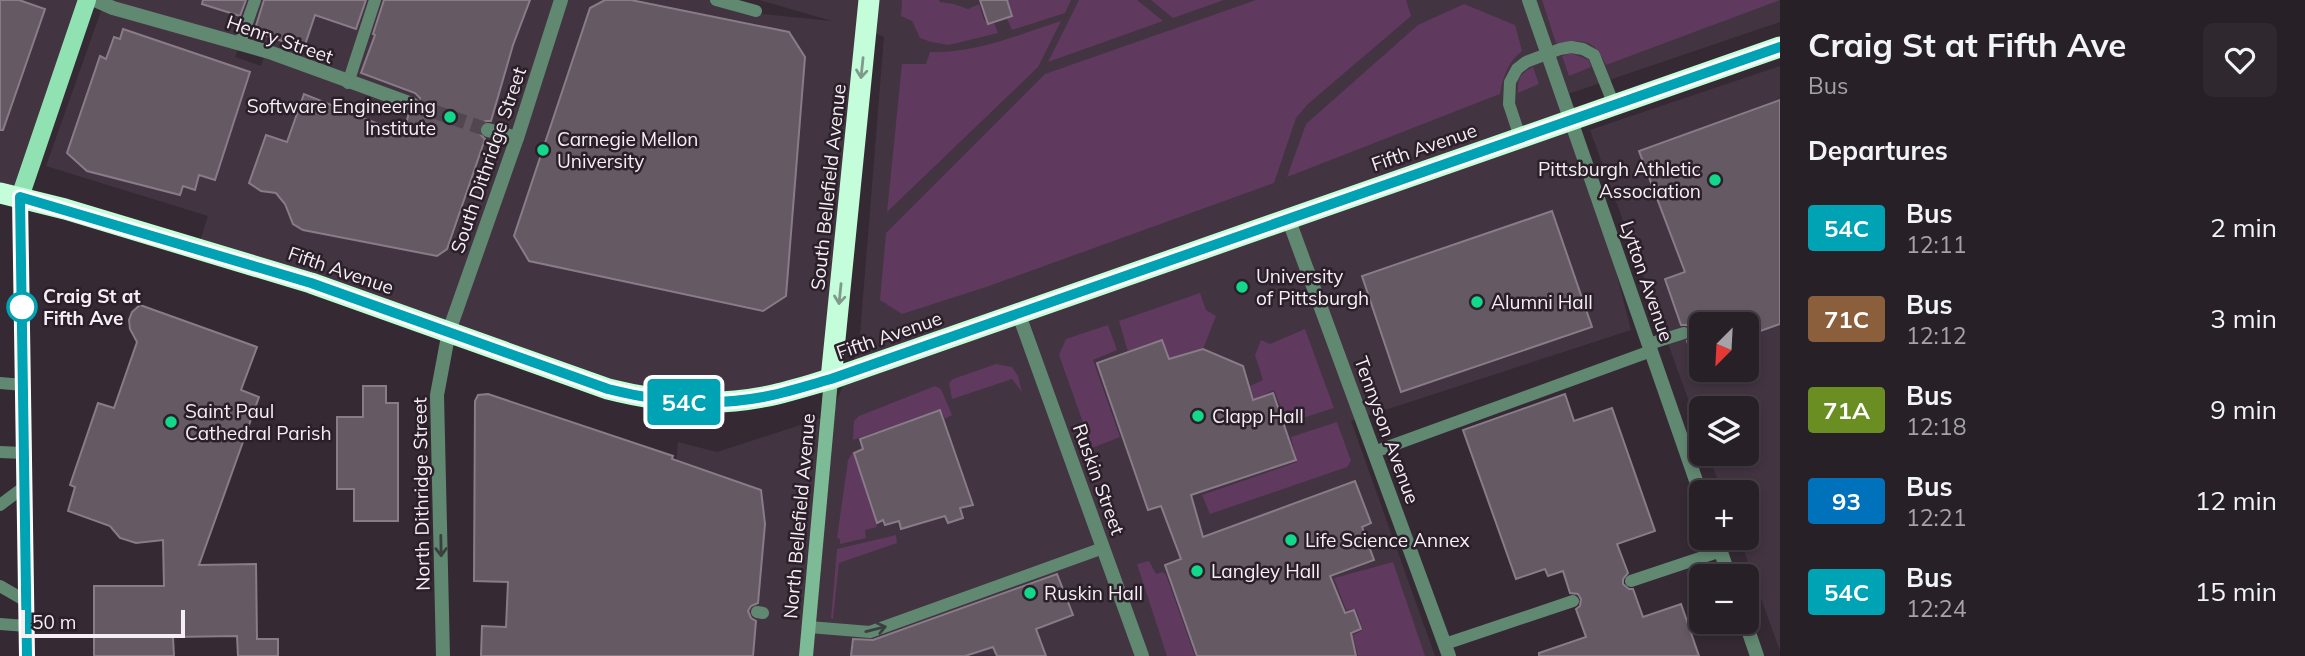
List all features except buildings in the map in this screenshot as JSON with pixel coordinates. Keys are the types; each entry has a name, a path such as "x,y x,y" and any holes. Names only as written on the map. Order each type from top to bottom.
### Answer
{"highway":[{"name":"South Bellefield Avenue","path":"831,379 869,0"},
{"name":"Fifth Avenue","path":"10,195 311,283 608,389 648,399 684,402 737,400 764,397 831,379 1780,47"}],"main road":[{"path":"27,656 23,385 10,195 87,0"},
{"name":"North Bellefield Avenue","path":"806,656 831,379"}],"street":[{"name":"Henry Street","path":"95,0 113,8 240,43 411,104"},
{"name":"South Dithridge Street","path":"449,331 517,138 561,0"},
{"name":"Lytton Avenue","path":"1529,0 1696,480"},
{"path":"488,130 517,138"},
{"name":"Tennyson Avenue","path":"1288,218 1447,650"},
{"name":"Ruskin Street","path":"1019,315 1142,656"},
{"name":"North Dithridge Street","path":"443,656 437,395 449,331"},
{"path":"1749,634 1757,656"}],"lane":[{"path":"240,43 255,0"},
{"path":"348,83 376,0"},
{"path":"716,0 756,11"},
{"path":"1520,137 1509,104 1510,82 1517,69 1526,62 1549,54 1571,47 1594,55 1614,105"},
{"path":"1374,452 1684,333"},
{"path":"0,383 23,385"},
{"path":"0,452 23,453"},
{"path":"0,505 24,487"},
{"path":"809,627 870,632 1103,548"},
{"path":"1631,582 1704,550"},
{"path":"0,586 26,601"},
{"path":"1447,650 1573,601"},
{"path":"0,624 26,626"}],"shaded area":[{"path":"0,0 84,0 19,198 0,194"},
{"name":"University of Pittsburgh","path":"105,0 255,0 235,57 261,66 266,52 244,45 260,0 724,0 762,14 832,21 759,0 1780,0 1780,22 1559,97 1609,244 1631,330 1351,421 1435,656 661,656 678,442 717,452 831,415 859,347 884,37 867,30 831,379 753,399 648,399 198,248 208,216 46,166"},
{"path":"902,0 939,0 968,9 979,4 984,20 989,24 994,23 998,33 949,45 931,42 920,38 912,21 901,16"},
{"path":"1004,0 1071,0 1065,13 1012,30 1007,19 1012,14 1009,3"},
{"path":"1079,0 1137,0 1163,21 1048,62"},
{"path":"1151,0 1224,0 1173,18"},
{"path":"1256,0 1406,0 1411,16 1308,104 1296,118 1274,183 986,287 902,314 880,300 886,233 1045,74"},
{"path":"1542,0 1780,0 1606,65 1592,45 1574,41 1556,43"},
{"path":"1464,4 1515,25 1522,51 1507,70 1500,94 1287,177 1306,124 1418,25"},
{"path":"1061,21 1038,67 887,212 902,64 926,64 930,52 964,50"},
{"path":"1571,53 1589,60 1591,67 1569,76 1562,56"},
{"path":"1780,66 1780,651 1759,593 1759,564 1749,564 1744,550 1759,550 1759,480 1718,480 1713,466 1759,466 1759,396 1689,396 1689,401 1590,130"},
{"path":"1533,67 1539,84 1518,93 1520,77"},
{"path":"1200,293 1206,310 1216,316 1203,349 1169,359 1162,340 1128,352 1119,321"},
{"path":"1108,325 1117,350 1093,360 1120,437 1092,448 1059,355 1066,339"},
{"path":"1305,329 1334,408 1287,423 1274,390 1254,399 1250,386 1263,380 1255,355 1261,340 1270,344"},
{"path":"996,364 1012,367 1018,376 1022,392 1012,379 952,399 949,383 953,379"},
{"path":"935,386 941,389 952,415 945,419 941,409 853,440 854,421 859,416"},
{"path":"1337,422 1351,461 1347,467 1210,514 1202,495 1297,462 1291,437"},
{"path":"853,452 877,527 865,530 866,538 840,544 840,539 837,538 848,460"},
{"path":"896,535 897,543 839,563 833,619 831,618 837,549"},
{"path":"1149,561 1156,574 1163,572 1166,575 1195,656 1167,656 1137,564"},
{"path":"1393,562 1425,656 1358,656 1353,635 1363,630 1356,609 1346,610 1334,578"}],"tunnel":[{"path":"412,104 488,130"}],"bus line":[{"name":"54C","path":"27,656 20,197 311,283 608,389 648,399 724,402 764,397 831,379 1780,47"}],"place":[{"name":"Software Engineering Institute","path":"450,117"},
{"name":"Carnegie Mellon University","path":"543,150"},
{"name":"Pittsburgh Athletic Association","path":"1715,180"},
{"name":"University of Pittsburgh","path":"1242,287"},
{"name":"Alumni Hall","path":"1477,302"},
{"name":"Craig St at Fifth Ave","path":"22,307"},
{"name":"Clapp Hall","path":"1198,416"},
{"name":"Saint Paul Cathedral Parish","path":"171,422"},
{"name":"Life Science Annex","path":"1291,540"},
{"name":"Langley Hall","path":"1197,571"},
{"name":"Ruskin Hall","path":"1030,593"}]}
